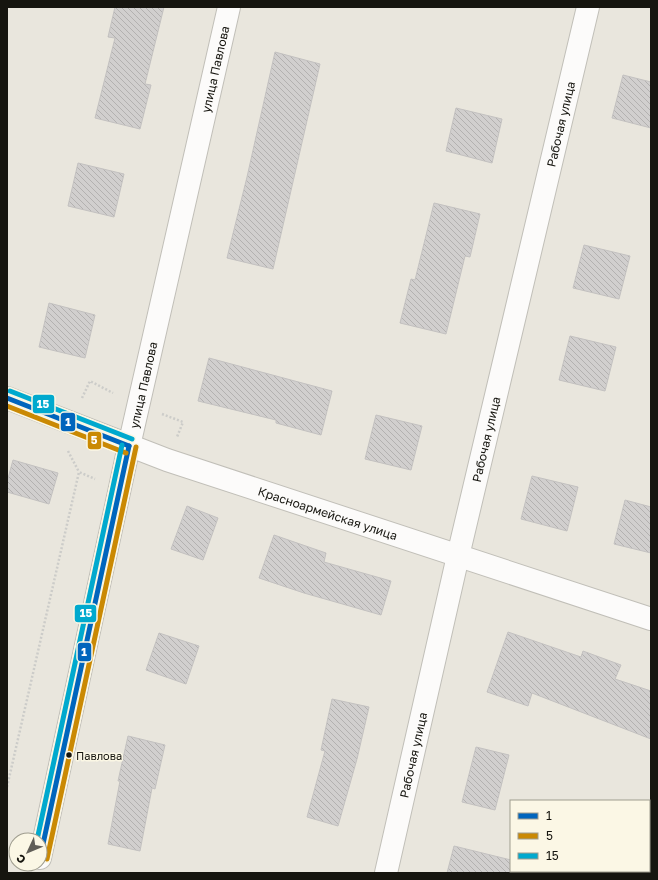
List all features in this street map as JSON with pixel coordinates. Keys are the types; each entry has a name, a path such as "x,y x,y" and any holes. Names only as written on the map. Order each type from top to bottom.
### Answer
{"street":[{"name":"улица Павлова","path":"46,832 129,446 229,7"},
{"name":"Рабочая улица","path":"386,873 458,556 588,7"},
{"name":"Красноармейская улица","path":"7,398 166,460 651,619"}],"path":[{"path":"7,787 78,472 120,490"}],"building":[{"path":"115,7 164,7 145,84 151,85 140,129 95,118 115,38 108,37"},
{"path":"275,52 320,64 273,269 227,258"},
{"path":"623,75 651,82 651,128 612,118"},
{"path":"456,108 502,119 492,163 446,151"},
{"path":"78,163 124,174 114,217 68,206"},
{"path":"434,203 480,214 470,257 465,256 446,334 400,323 411,279 415,280"},
{"path":"584,245 630,256 619,299 573,288"},
{"path":"49,303 95,315 85,358 39,347"},
{"path":"570,336 616,347 605,391 559,380"},
{"path":"209,358 332,391 321,435 276,423 276,420 198,401"},
{"path":"376,415 422,426 411,470 365,459"},
{"path":"13,460 58,473 49,504 7,492 7,482"},
{"path":"532,476 578,487 567,531 521,519"},
{"path":"625,500 651,507 651,553 614,544"},
{"path":"187,506 218,518 203,560 171,549"},
{"path":"274,535 326,553 324,562 391,581 381,615 304,593 259,578"},
{"path":"508,632 581,657 583,651 621,665 615,679 651,691 651,739 532,693 528,706 487,692"},
{"path":"159,633 199,646 186,684 146,670"},
{"path":"332,699 369,707 357,759 338,826 307,817 325,751 321,750"},
{"path":"128,736 165,745 155,789 152,788 140,851 108,844 120,781 118,781"},
{"path":"476,747 509,755 495,810 462,802"},
{"path":"454,846 510,860 510,872 528,872 528,873 447,873"}],"transit line":[{"name":"15","path":"10,391 132,439"},
{"name":"1","path":"7,398 129,446"},
{"name":"5","path":"7,406 126,453"},
{"name":"15","path":"39,832 122,445"},
{"name":"1","path":"46,832 129,446"},
{"name":"5","path":"48,854 136,447"}],"place":[{"name":"Павлова","path":"69,755"}]}
